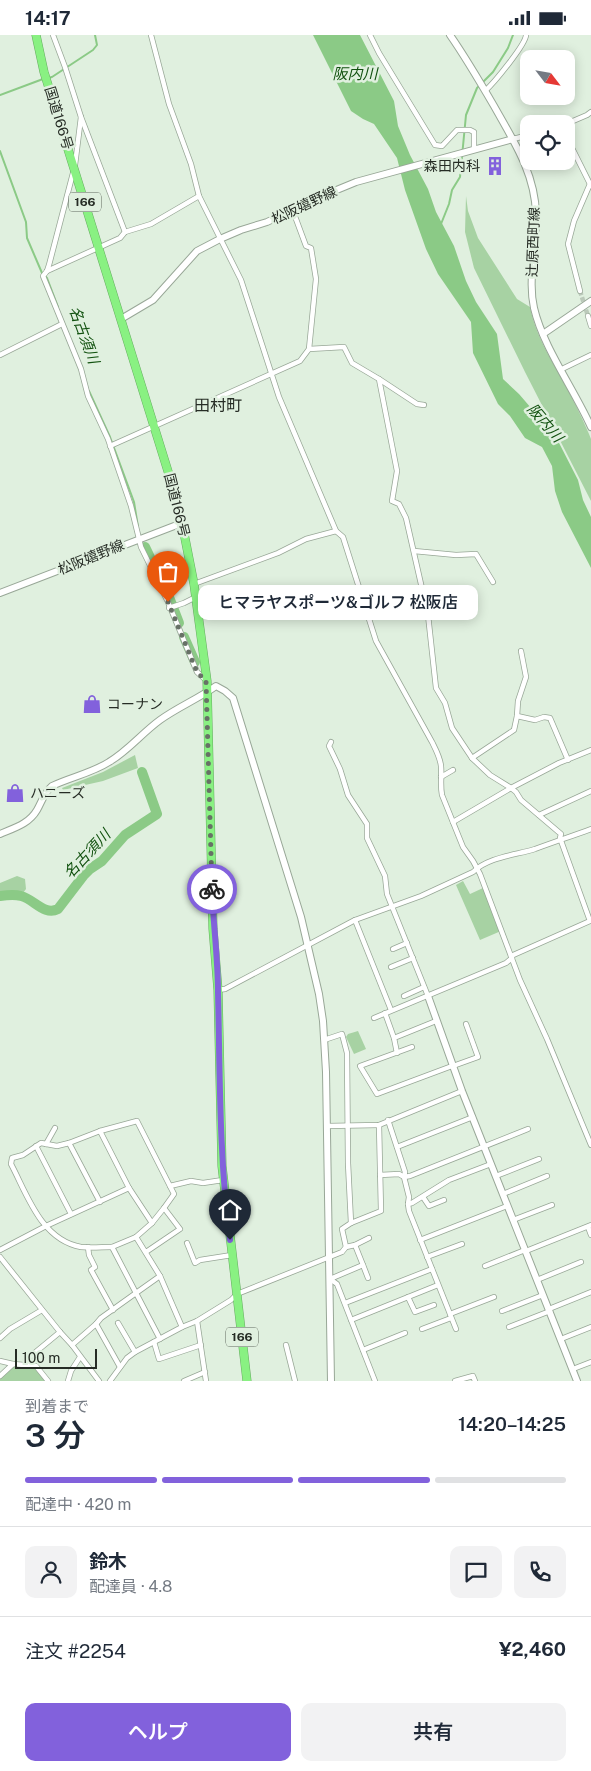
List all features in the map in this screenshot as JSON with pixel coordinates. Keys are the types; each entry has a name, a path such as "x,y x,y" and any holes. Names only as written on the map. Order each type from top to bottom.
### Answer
{"highway":[{"name":"国道166号","path":"36,35 44,72 171,481 182,523 194,584 206,681 223,1180 247,1381"}],"street":[{"path":"53,35 81,117 125,233"},
{"path":"151,35 169,104 191,164 199,196 241,280 279,397 336,531 342,537 376,641 440,758 440,787 453,822 463,847 480,874 512,957 591,1145"},
{"path":"370,35 378,53 435,145 442,145 457,129 470,130 474,132 474,149"},
{"name":"辻原西町線","path":"450,35 513,139 529,173 534,194 537,222 532,295 536,316 543,334 591,427"},
{"path":"485,91 517,54 526,39 526,35"},
{"path":"575,120 591,112"},
{"path":"81,117 74,167 46,273 62,324 81,369 88,396 112,445 131,506 141,547 171,608 197,672 206,681"},
{"path":"513,139 520,137"},
{"name":"松阪嬉野線","path":"122,319 153,300 197,251 220,239 267,222 356,182 513,139"},
{"path":"575,154 591,185 574,221 568,244 580,291"},
{"path":"46,273 120,238 125,233 151,224 199,196"},
{"path":"112,445 300,361 309,349 316,279 311,248 306,246 293,211"},
{"path":"543,334 591,301"},
{"path":"588,316 591,326"},
{"path":"0,355 62,324"},
{"path":"309,349 344,347 352,363 417,403 424,405"},
{"path":"562,369 591,355"},
{"path":"374,1017 506,963 512,957 590,921 560,839 561,834 521,800 516,792 490,775 472,758 452,728 445,703 436,688 428,615 414,551 406,518 399,504 392,501 397,471 379,379"},
{"name":"松阪嬉野線","path":"0,593 182,523"},
{"path":"194,584 278,553 306,539 336,531"},
{"path":"414,551 456,555 476,554 493,582"},
{"path":"171,608 196,597"},
{"path":"472,758 514,730 518,701 526,677 522,651"},
{"path":"0,834 30,819 45,793 52,786 109,762 132,746 161,719 190,701 216,686 230,694 236,705 295,895 319,994 324,1040 327,1126 331,1381"},
{"path":"517,716 535,720 544,717 550,718 568,760"},
{"path":"331,742 329,746 340,769 348,795 367,824 368,838 385,876 387,894 428,995 452,1066 577,1381"},
{"path":"453,822 511,788 591,750"},
{"path":"441,777 453,770"},
{"path":"539,815 591,791"},
{"path":"218,990 225,989 355,921 393,908 452,883 496,860 535,849 591,829"},
{"path":"355,921 391,1010"},
{"path":"393,949 407,943"},
{"path":"391,967 413,958"},
{"path":"404,996 424,987"},
{"path":"385,1013 397,1053"},
{"path":"394,1038 436,1021"},
{"path":"412,1047 360,1066 377,1094 478,1057 466,1024"},
{"path":"324,1040 342,1034 347,1053 351,1223"},
{"path":"327,1126 378,1125 462,1091"},
{"path":"397,1147 473,1117"},
{"path":"137,1121 174,1194 152,1223 136,1237 112,1247 88,1247 68,1243 54,1234 36,1213 11,1163 12,1158 23,1155 41,1143 46,1144 57,1146 69,1143 100,1131 137,1121"},
{"path":"388,1121 405,1172 404,1177 409,1197 408,1204 420,1240 456,1329"},
{"path":"346,1247 342,1229 351,1223 381,1211 378,1125"},
{"path":"46,1144 55,1128"},
{"path":"380,1175 399,1174 404,1177 410,1176 528,1129"},
{"path":"100,1131 129,1189 152,1223"},
{"path":"69,1143 100,1202"},
{"path":"36,1146 70,1214"},
{"path":"496,1176 540,1159"},
{"path":"408,1204 423,1197 449,1180 491,1164"},
{"path":"503,1194 547,1176"},
{"path":"170,1186 191,1181 203,1183 223,1180"},
{"path":"0,1250 70,1214 129,1189"},
{"path":"423,1197 429,1206 444,1200"},
{"path":"513,1220 552,1205"},
{"path":"420,1240 507,1206"},
{"path":"146,1251 180,1229 164,1208"},
{"path":"485,1266 589,1226 591,1235"},
{"path":"136,1237 160,1276 182,1327"},
{"path":"110,1381 127,1358 182,1327 197,1321 237,1293 330,1257 342,1252 346,1247 369,1239"},
{"path":"187,1243 196,1263 200,1260 232,1255"},
{"path":"427,1257 462,1244"},
{"path":"355,1245 368,1278"},
{"path":"88,1247 89,1255 95,1267 91,1270 113,1310"},
{"path":"112,1247 160,1339"},
{"path":"0,1257 99,1381"},
{"path":"537,1280 581,1263"},
{"path":"330,1279 363,1265"},
{"path":"344,1303 432,1269"},
{"path":"72,1345 101,1318 160,1276"},
{"path":"330,1279 337,1284 375,1381"},
{"path":"351,1320 438,1285"},
{"path":"509,1327 591,1292"},
{"path":"502,1311 543,1295"},
{"path":"408,1297 415,1313 434,1305"},
{"path":"422,1329 494,1297"},
{"path":"0,1338 10,1329 42,1310"},
{"path":"197,1321 206,1381"},
{"path":"118,1323 136,1352"},
{"path":"96,1324 120,1367"},
{"path":"560,1339 591,1327"},
{"path":"26,1360 60,1332"},
{"path":"363,1350 405,1333"},
{"path":"154,1343 159,1359 201,1345"},
{"path":"286,1345 295,1381"},
{"path":"68,1381 71,1371 80,1357"},
{"path":"0,1361 36,1366 48,1381"},
{"path":"572,1369 591,1361"},
{"path":"0,1376 12,1364"},
{"path":"184,1381 205,1372"},
{"path":"455,1381 473,1375 475,1381"}],"shaded area":[{"path":"466,196 468,211 478,238 517,299 530,307 539,336 574,400 589,434 591,439 591,501 474,268 465,232"},
{"path":"135,755 138,768 103,781 63,790 62,788 103,772"},
{"path":"17,876 25,879 26,889 23,893 0,893 0,883"},
{"path":"463,881 470,894 483,888 501,931 480,940 456,885"},
{"path":"358,1031 366,1049 354,1054 346,1037 348,1034"},
{"path":"16,1365 35,1367 47,1381 0,1381"}],"water":[{"name":"阪内川","path":"313,35 360,35 394,101 398,126 410,155 428,189 436,212 454,246 466,281 476,302 497,334 503,379 519,394 556,437 578,480 583,500 591,517 591,568 562,512 555,491 552,466 542,447 525,438 510,416 498,404 473,353 471,322 438,274 426,249 405,190 397,158 374,124 351,111"}],"waterway":[{"name":"名古須川","path":"48,78 93,50 97,45 95,35"},
{"path":"441,224 452,190 460,177 466,115 477,88 493,72 508,48 513,35"},
{"name":"名古須川","path":"0,95 43,79"},
{"name":"名古須川","path":"0,151 26,222 27,238 42,273 47,278 58,307"},
{"name":"名古須川","path":"89,391 110,437 134,502 138,527"},
{"name":"名古須川","path":"145,547 179,623"},
{"name":"名古須川","path":"184,637 195,662"},
{"name":"名古須川","path":"0,896 18,895 44,909 53,911 58,909 84,875 102,861 125,835 157,814 142,772"}],"tunnel":[{"path":"580,291 588,316"}],"way so far":[{"path":"168,602 197,672 206,681 212,889"}],"place":[{"name":"森田内科","path":"495,166"},
{"name":"ヒマラヤスポーツ&ゴルフ 松阪店","path":"168,602"},
{"name":"コーナン","path":"92,704"},
{"name":"ハニーズ","path":"15,793"}],"district":[{"name":"田村町","path":"218,405"}],"route":[{"path":"212,889 218,990 222,1166 230,1240"}]}
